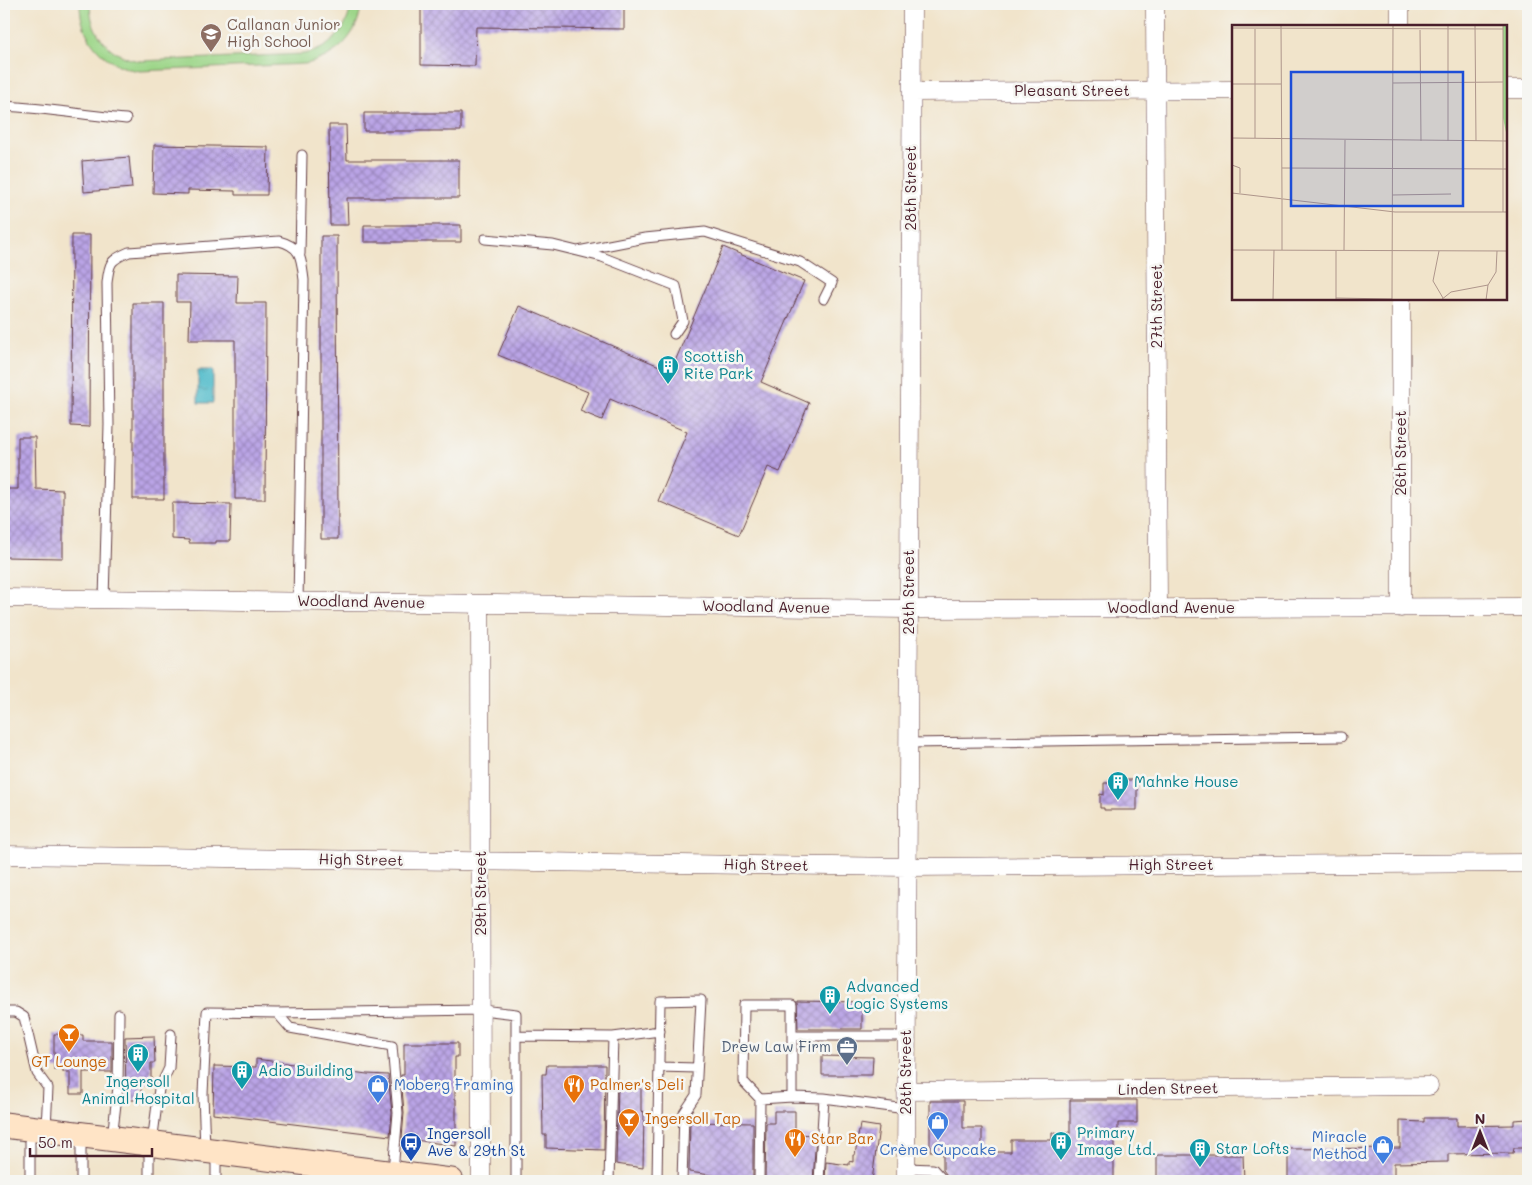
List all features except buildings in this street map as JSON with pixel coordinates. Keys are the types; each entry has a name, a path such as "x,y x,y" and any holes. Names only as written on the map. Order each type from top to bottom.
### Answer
{"main road":[{"path":"4,1125 211,1151 324,1169 393,1174 451,1181"}],"street":[{"name":"28th Street","path":"906,1175 912,4"},
{"name":"27th Street","path":"1155,4 1158,608"},
{"path":"1400,4 1400,25"},
{"path":"1507,89 1528,89"},
{"name":"Pleasant Street","path":"912,92 1232,90"},
{"name":"26th Street","path":"1401,300 1401,608"},
{"name":"Woodland Avenue","path":"4,598 909,609 1528,607"},
{"name":"29th Street","path":"480,604 481,1181"},
{"name":"High Street","path":"4,855 907,867 1528,863"},
{"name":"Linden Street","path":"906,1091 1429,1086"}],"lane":[{"path":"4,106 43,108 126,119"},
{"path":"298,602 304,280 300,254 302,155"},
{"path":"578,251 646,238 704,232 800,262 832,283 824,299"},
{"path":"485,239 553,245 578,251 676,286 683,321 674,334"},
{"path":"104,599 108,435 108,267 115,258 129,252 279,241 291,244 300,254"},
{"path":"908,743 1342,737"},
{"path":"657,1181 660,1001 701,1000 696,1095 684,1113 682,1181"},
{"path":"759,1181 760,1098 743,1081 744,1005 792,1005 792,1097"},
{"path":"216,1181 203,1094 206,1012 277,1013 482,1010 516,1014 516,1181"},
{"path":"4,1012 16,1012 24,1017 37,1073 48,1088 38,1129 30,1181"},
{"path":"277,1013 290,1028 392,1046 398,1113 393,1174"},
{"path":"112,1138 118,1087 119,1014"},
{"path":"516,1036 614,1037 660,1031"},
{"path":"149,1181 151,1143 159,1089 169,1068 171,1034"},
{"path":"792,1036 906,1036"},
{"path":"609,1181 611,1075 614,1037"},
{"path":"659,1067 697,1068"},
{"path":"760,1098 824,1098 906,1109"},
{"path":"819,1181 824,1098"},
{"path":"81,1134 81,1181"},
{"path":"906,1175 933,1169 944,1181"}],"green space":[{"path":"80,4 90,4 91,15 98,34 111,49 120,55 140,61 304,54 313,52 336,37 346,22 351,4 361,4 356,26 343,44 326,57 316,61 305,64 140,71 116,64 97,49 84,28"}],"water":[{"path":"198,370 213,370 213,403 198,403"}],"place":[{"name":"Callanan Junior High School","path":"211,53"},
{"name":"Scottish Rite Park","path":"668,385"},
{"name":"Mahnke House","path":"1118,801"},
{"name":"Advanced Logic Systems","path":"830,1015"},
{"name":"GT Lounge","path":"69,1053"},
{"name":"Drew Law Firm","path":"847,1066"},
{"name":"Ingersoll Animal Hospital","path":"138,1073"},
{"name":"Adio Building","path":"242,1090"},
{"name":"Moberg Framing","path":"378,1104"},
{"name":"Palmer's Deli","path":"574,1104"},
{"name":"Ingersoll Tap","path":"629,1138"},
{"name":"Crème Cupcake","path":"938,1141"},
{"name":"Star Bar","path":"795,1158"},
{"name":"Primary Image Ltd.","path":"1061,1161"},
{"name":"Ingersoll Ave & 29th St","path":"411,1162"},
{"name":"Miracle Method","path":"1383,1165"},
{"name":"Star Lofts","path":"1200,1168"}]}
